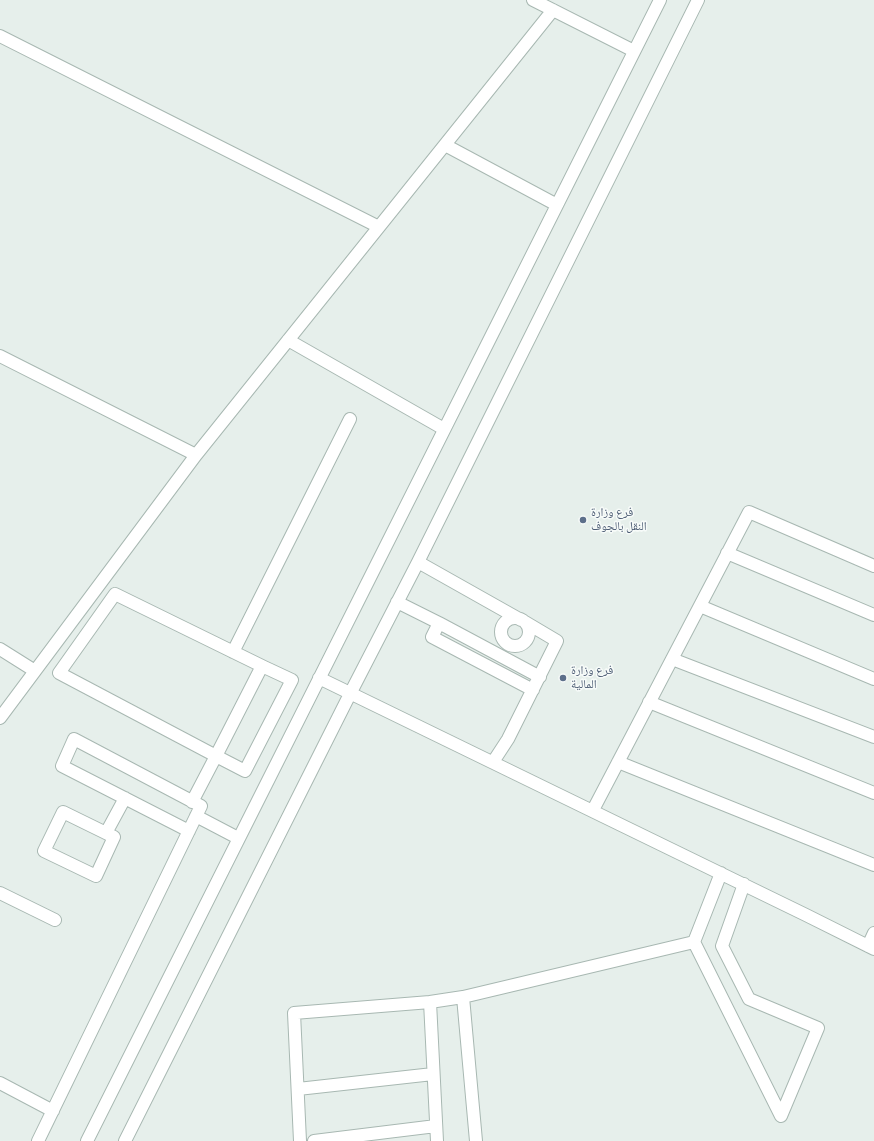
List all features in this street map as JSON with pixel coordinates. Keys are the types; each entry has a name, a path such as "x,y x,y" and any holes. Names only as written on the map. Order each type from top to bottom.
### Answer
{"street":[{"path":"533,0 634,51"},
{"path":"87,1141 660,0"},
{"path":"125,1141 350,692 418,562 698,0"},
{"path":"0,718 196,455 553,10"},
{"path":"0,36 379,227"},
{"path":"445,145 557,205"},
{"path":"288,340 444,429"},
{"path":"0,356 196,455"},
{"path":"233,652 350,419"},
{"path":"592,810 749,512 874,566"},
{"path":"727,553 874,615"},
{"path":"418,562 557,641 508,739 493,762"},
{"path":"114,594 233,652 292,680 245,771 58,673 114,594"},
{"path":"397,602 540,676"},
{"path":"700,606 874,679"},
{"path":"516,618 523,621 529,632 525,642 515,646 508,645 500,634 503,623 509,619 516,618"},
{"path":"439,623 432,637 533,690"},
{"path":"502,656 508,645"},
{"path":"0,649 35,671"},
{"path":"672,659 874,736"},
{"path":"192,802 262,666"},
{"path":"319,678 744,884 871,948 874,933"},
{"path":"650,702 874,793"},
{"path":"38,1141 201,806 74,739 62,766 189,830"},
{"path":"618,762 874,865"},
{"path":"106,833 125,798"},
{"path":"63,812 106,833 114,837 96,876 44,851 63,812"},
{"path":"196,816 238,838"},
{"path":"721,873 694,942 780,1116 818,1028 749,999 722,946 744,884"},
{"path":"0,893 55,920"},
{"path":"300,1141 294,1013 430,1002 463,996 694,942"},
{"path":"463,996 476,1141"},
{"path":"430,1002 437,1141"},
{"path":"298,1089 433,1074"},
{"path":"0,1083 53,1111"},
{"path":"314,1141 436,1126"}],"place":[{"name":"فرع وزارة النقل بالجوف","path":"583,520"},
{"name":"فرع وزارة المالية","path":"563,678"}]}
